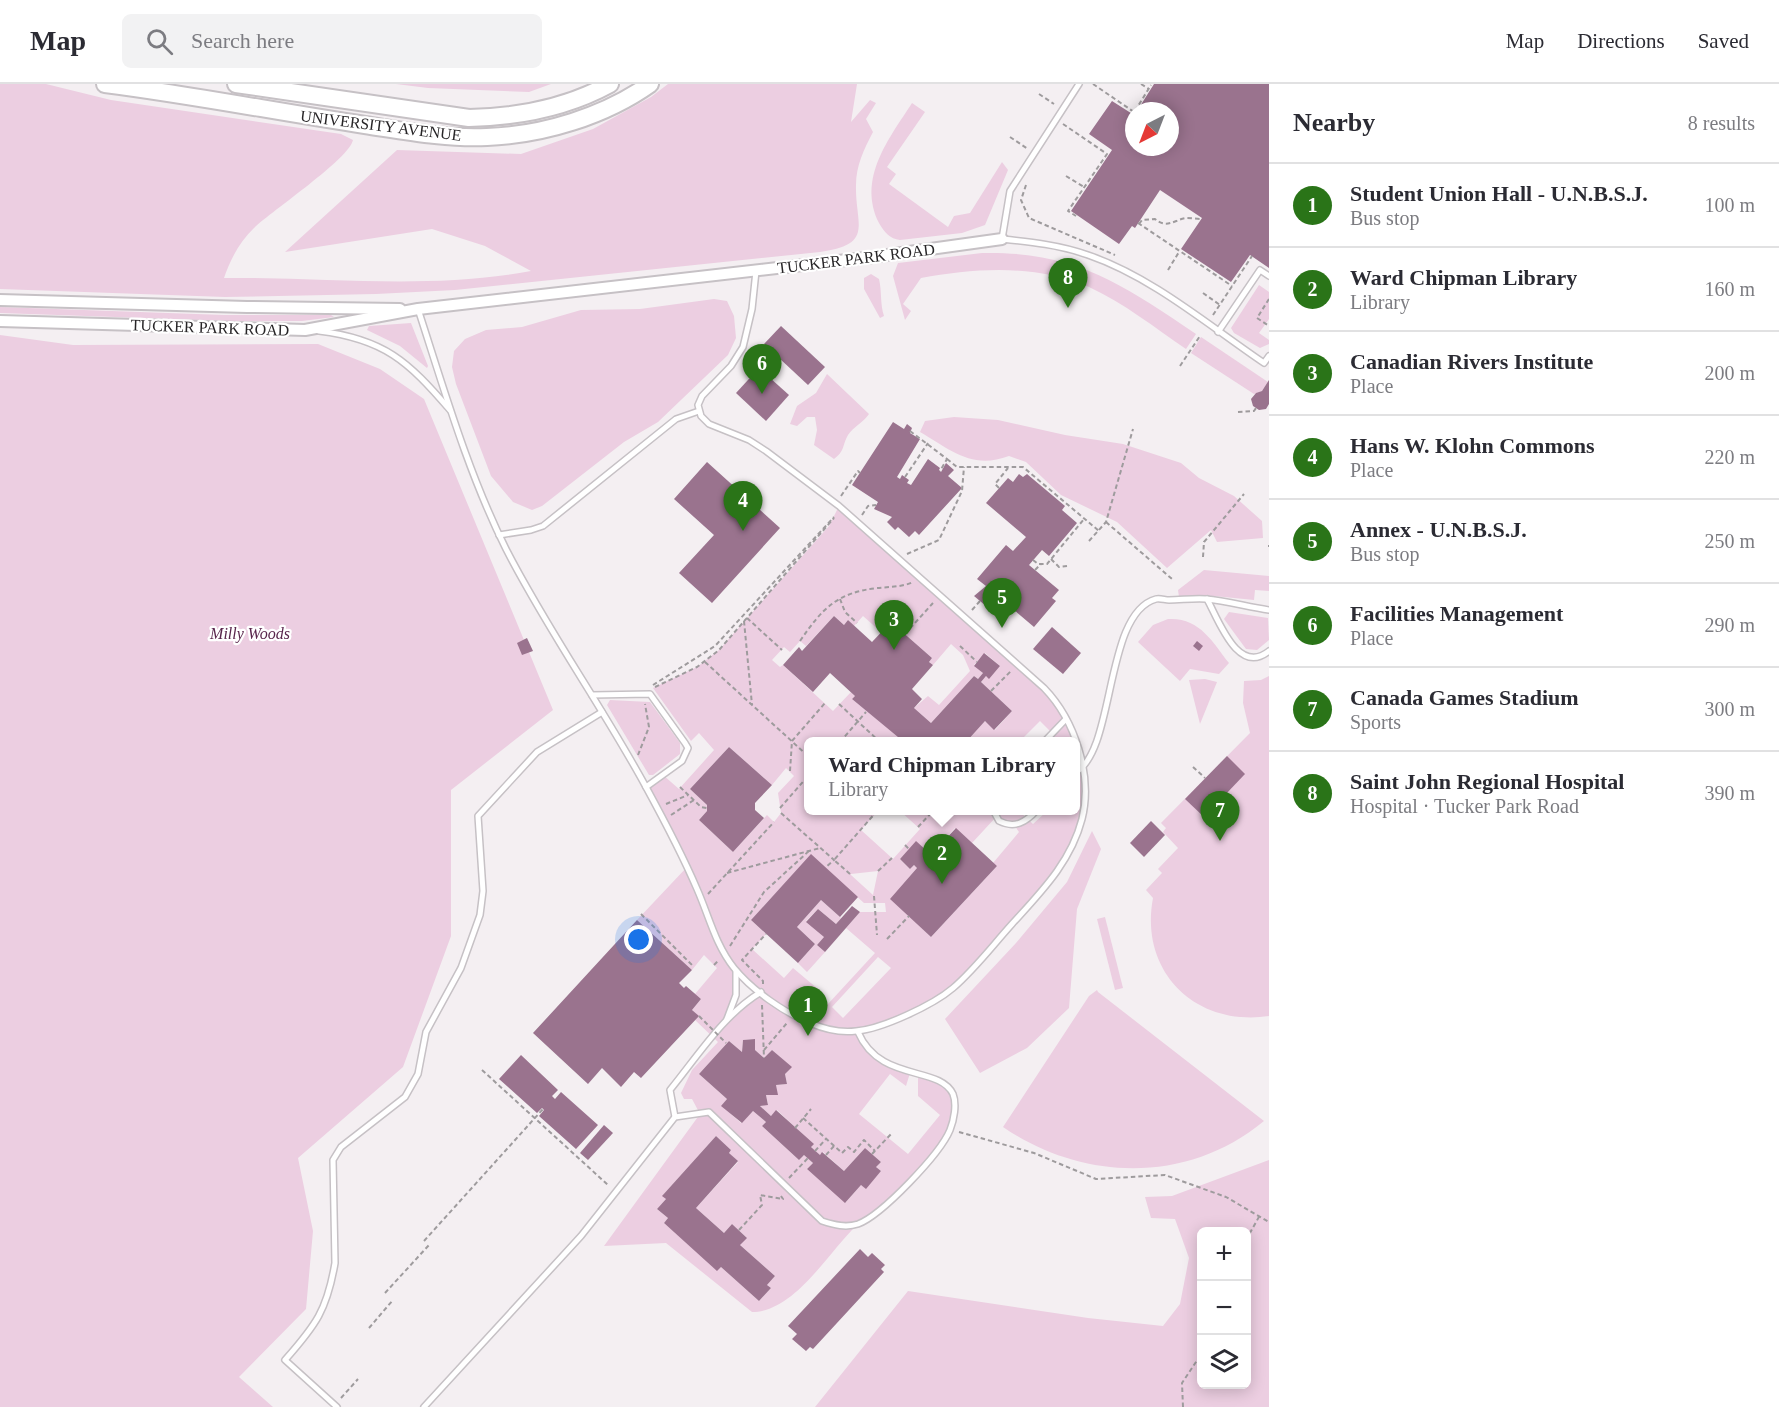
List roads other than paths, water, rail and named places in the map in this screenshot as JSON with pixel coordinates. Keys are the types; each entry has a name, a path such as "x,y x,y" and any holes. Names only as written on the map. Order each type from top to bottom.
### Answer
{"main road":[{"name":"UNIVERSITY AVENUE","path":"105,84 428,134 487,137 537,130 572,120 599,111 650,84"},
{"name":"UNIVERSITY AVENUE","path":"236,84 469,118 491,118 546,108 610,84"}],"street":[{"name":"TUCKER PARK ROAD","path":"0,321 305,330 418,309 882,256 1002,239"},
{"name":"TUCKER PARK ROAD","path":"0,300 418,309"}],"lane":[{"path":"1002,239 1010,191 1079,84"},
{"name":"TUCKER PARK ROAD","path":"1002,239 1065,248 1105,262 1144,282 1264,363 1269,356"},
{"path":"1218,332 1262,267 1269,276"},
{"path":"756,269 752,309 743,347 731,366 702,396 699,411 705,421 766,451 839,506 899,557 1054,698 1066,719 1072,737"},
{"path":"418,309 451,412 499,534 521,578 646,786 702,900 724,955 736,971 761,992 794,1014 821,1027 858,1032 912,1012 950,991 1060,869 1075,839 1085,802 1083,768 1080,759"},
{"path":"305,330 362,338 380,347 413,369 451,412"},
{"path":"499,534 543,526 676,419 699,411"},
{"path":"1080,770 1095,745 1123,641 1138,612 1156,598 1207,599 1269,610"},
{"path":"1207,599 1237,650 1252,659 1262,657 1269,651"},
{"path":"592,695 648,694 655,699 688,748 682,761 646,786"},
{"path":"336,1406 285,1360 316,1324 325,1307 333,1276 336,1263 333,1160 341,1147 405,1097 418,1074 426,1032 461,968 480,915 483,891 478,816 537,752 602,712"},
{"path":"1048,737 1066,719"},
{"path":"996,815 999,821 1014,825 1028,820 1032,815"},
{"path":"725,1024 736,995 736,971"},
{"path":"675,1117 670,1090 747,1000 761,992"},
{"path":"424,1407 581,1236 675,1117 709,1112 822,1221 841,1226 859,1223 908,1183 950,1130 953,1094 940,1081 894,1068 883,1061 867,1048 858,1032"}],"place":[{"name":"Saint John Regional Hospital","path":"1068,308"},
{"name":"Facilities Management","path":"762,394"},
{"name":"Hans W. Klohn Commons","path":"743,531"},
{"name":"Annex - U.N.B.S.J.","path":"1002,628"},
{"name":"Canadian Rivers Institute","path":"894,650"},
{"name":"Canada Games Stadium","path":"1220,841"},
{"name":"Ward Chipman Library","path":"942,884"},
{"name":"Student Union Hall - U.N.B.S.J.","path":"808,1036"}],"park label":[{"name":"Milly Woods","path":"250,633"}]}
